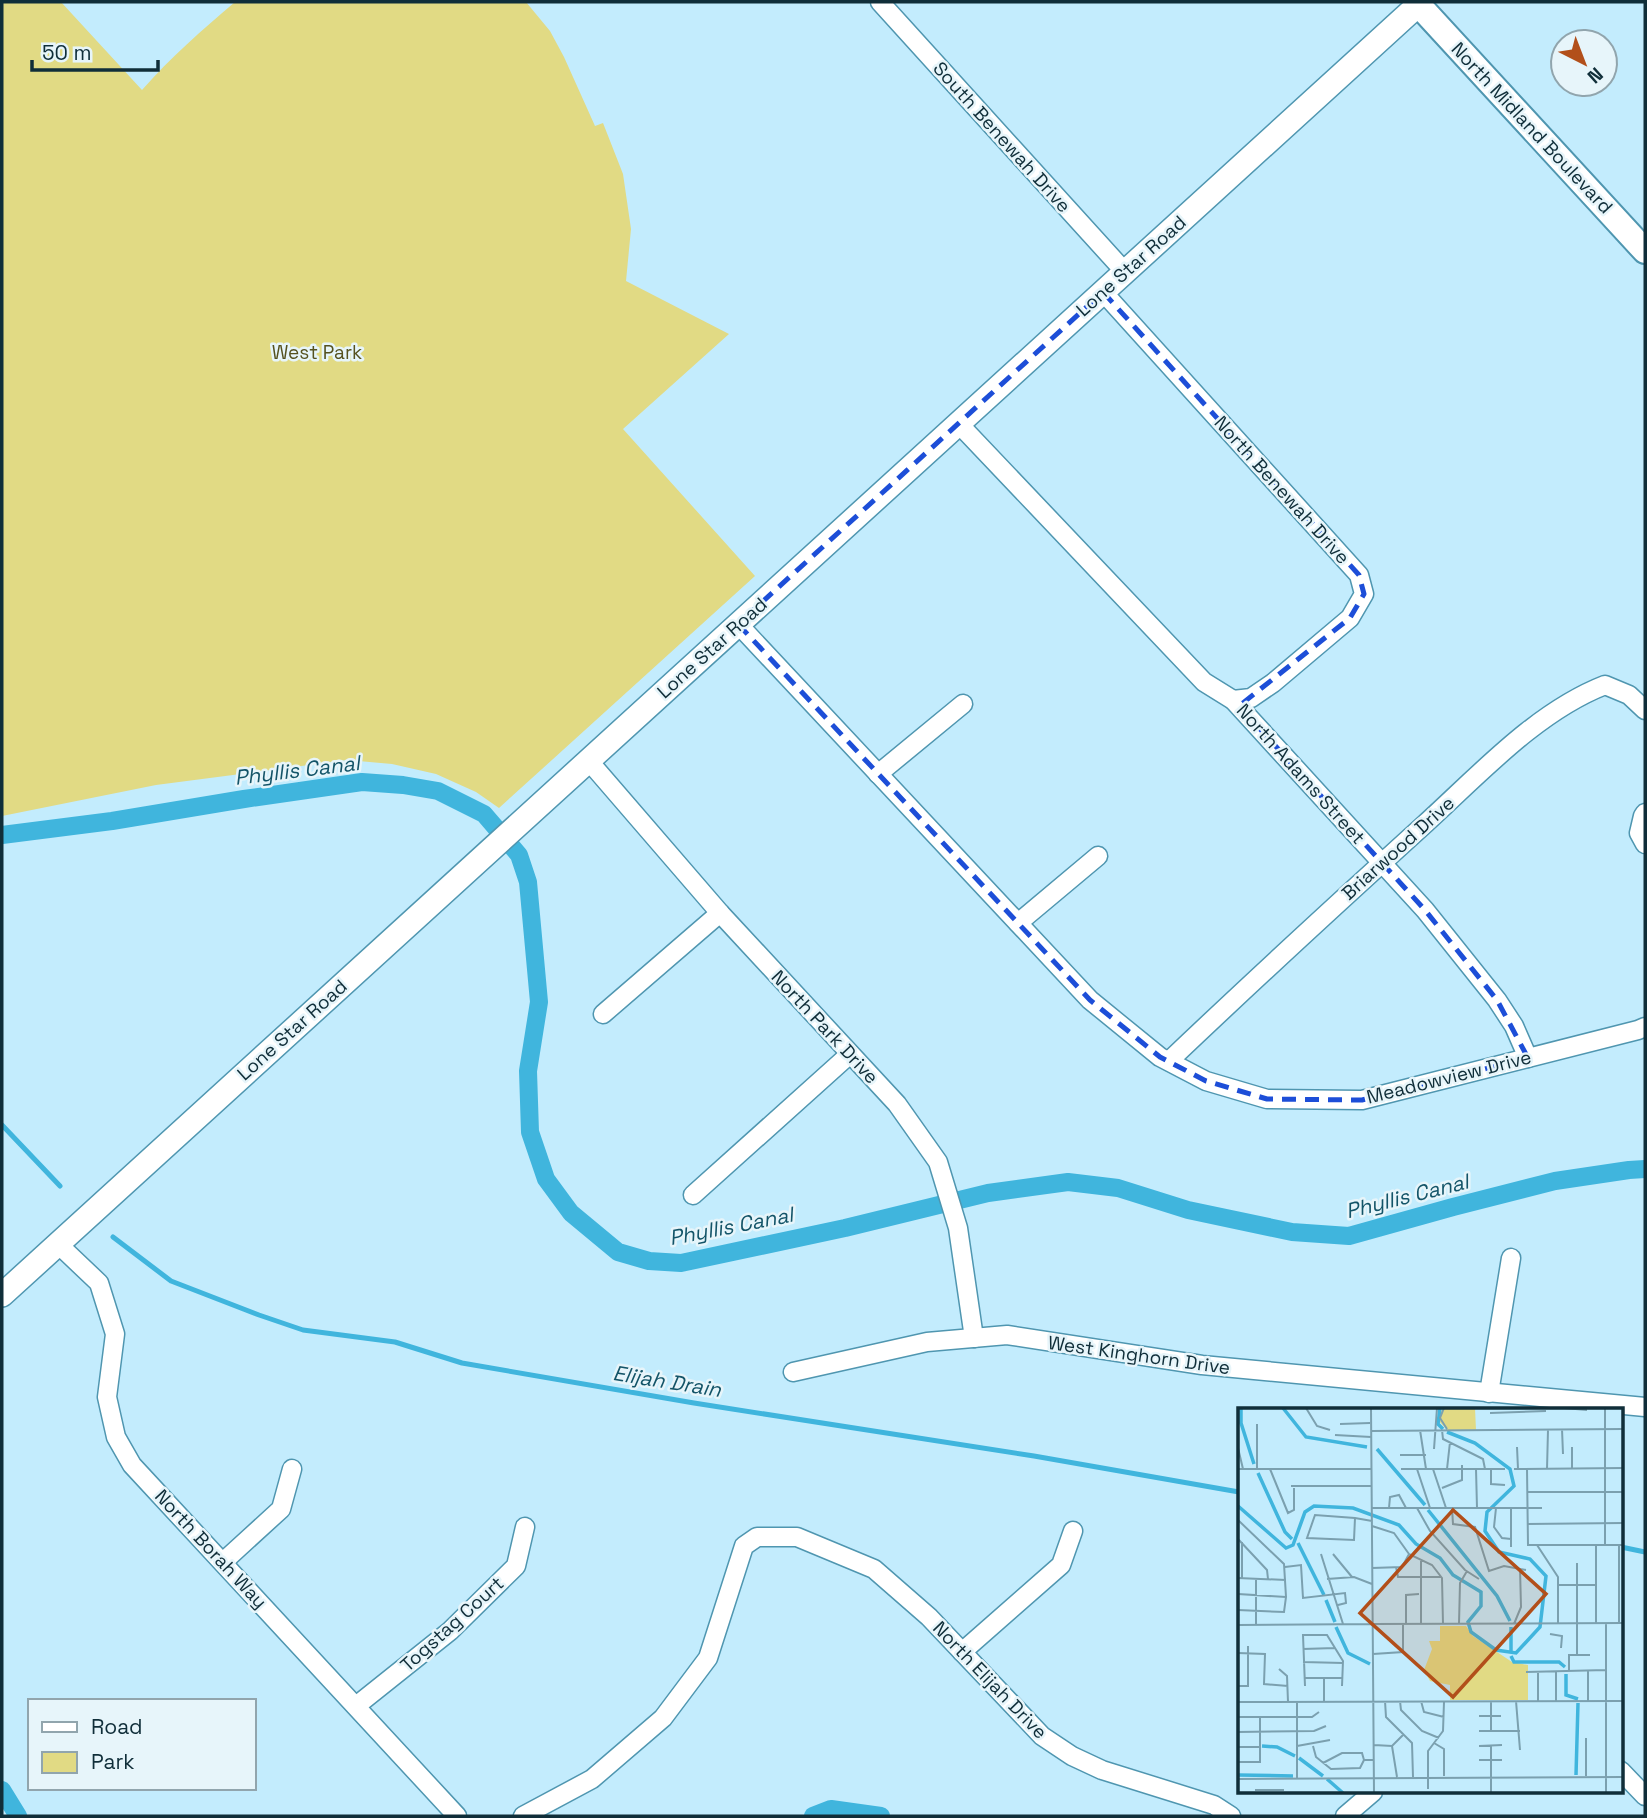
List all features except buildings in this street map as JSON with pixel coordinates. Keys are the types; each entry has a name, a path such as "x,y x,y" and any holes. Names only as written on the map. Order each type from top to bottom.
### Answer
{"main road":[{"name":"North Midland Boulevard","path":"1419,3 1644,249"}],"street":[{"name":"South Benewah Drive","path":"880,2 1125,272"},
{"name":"Lone Star Road","path":"2,1294 1419,3"},
{"name":"North Benewah Drive","path":"1103,292 1359,575 1364,594 1350,618 1273,683 1251,698 1233,700"},
{"name":"North Adams Street","path":"958,423 1204,681 1233,700 1425,910 1497,1000 1514,1026 1528,1058"},
{"name":"Meadowview Drive","path":"738,624 1090,1000 1160,1057 1206,1081 1267,1099 1362,1100 1645,1027"},
{"name":"Briarwood Drive","path":"1169,1062 1267,968 1532,727 1605,685 1629,695 1645,710"},
{"path":"878,774 963,704"},
{"name":"North Park Drive","path":"588,760 720,913 897,1104 937,1162 958,1228 974,1338"},
{"path":"1645,813 1639,833 1645,845"},
{"path":"1018,923 1098,856"},
{"path":"603,1014 720,913"},
{"path":"693,1195 850,1054"},
{"name":"North Borah Way","path":"58,1244 99,1283 116,1334 107,1397 116,1437 132,1465 457,1816"},
{"path":"1489,1393 1511,1258"},
{"name":"West Kinghorn Drive","path":"793,1372 927,1342 1007,1335 1202,1365 1645,1407"},
{"path":"223,1562 282,1509 292,1469"},
{"name":"Togstag Court","path":"356,1706 450,1631 516,1566 524,1527"},
{"path":"962,1653 1062,1565 1073,1531"},
{"name":"North Elijah Drive","path":"523,1816 592,1779 663,1718 708,1658 744,1546 757,1537 797,1537 874,1569 929,1616 1042,1736 1072,1756 1102,1770 1214,1805 1231,1816"},
{"path":"1622,1772 1645,1796"},
{"path":"1345,1816 1371,1794"}],"highlighted area":[{"path":"1103,292 1359,575 1364,594 1350,618 1239,706 1425,910 1497,1000 1528,1058 1362,1100 1267,1099 1206,1081 1160,1057 1090,1000 738,624"}],"green space":[{"name":"West Park","path":"2,2 61,2 142,90 187,44 235,2 526,2 550,31 595,126 603,123 623,174 631,229 626,281 729,334 623,429 755,576 499,808 476,792 436,774 392,764 347,760 156,785 2,816"}],"waterway":[{"name":"Phyllis Canal","path":"2,835 112,821 362,782 438,791 484,814 519,855 528,882 539,1002 528,1071 530,1132 546,1179 571,1213 618,1252 649,1261 681,1263 845,1228 988,1193 1068,1182 1118,1188 1188,1210 1292,1232 1349,1236 1555,1181 1645,1169"},
{"name":"Elijah Drain","path":"2,1125 60,1186"},
{"name":"Elijah Drain","path":"113,1237 171,1281 303,1330 395,1342 462,1363 1238,1492"},
{"name":"Elijah Drain","path":"1622,1547 1645,1552"},
{"name":"Phyllis Canal","path":"2,1790 18,1816"},
{"name":"Phyllis Canal","path":"813,1816 831,1809 881,1816"}]}
